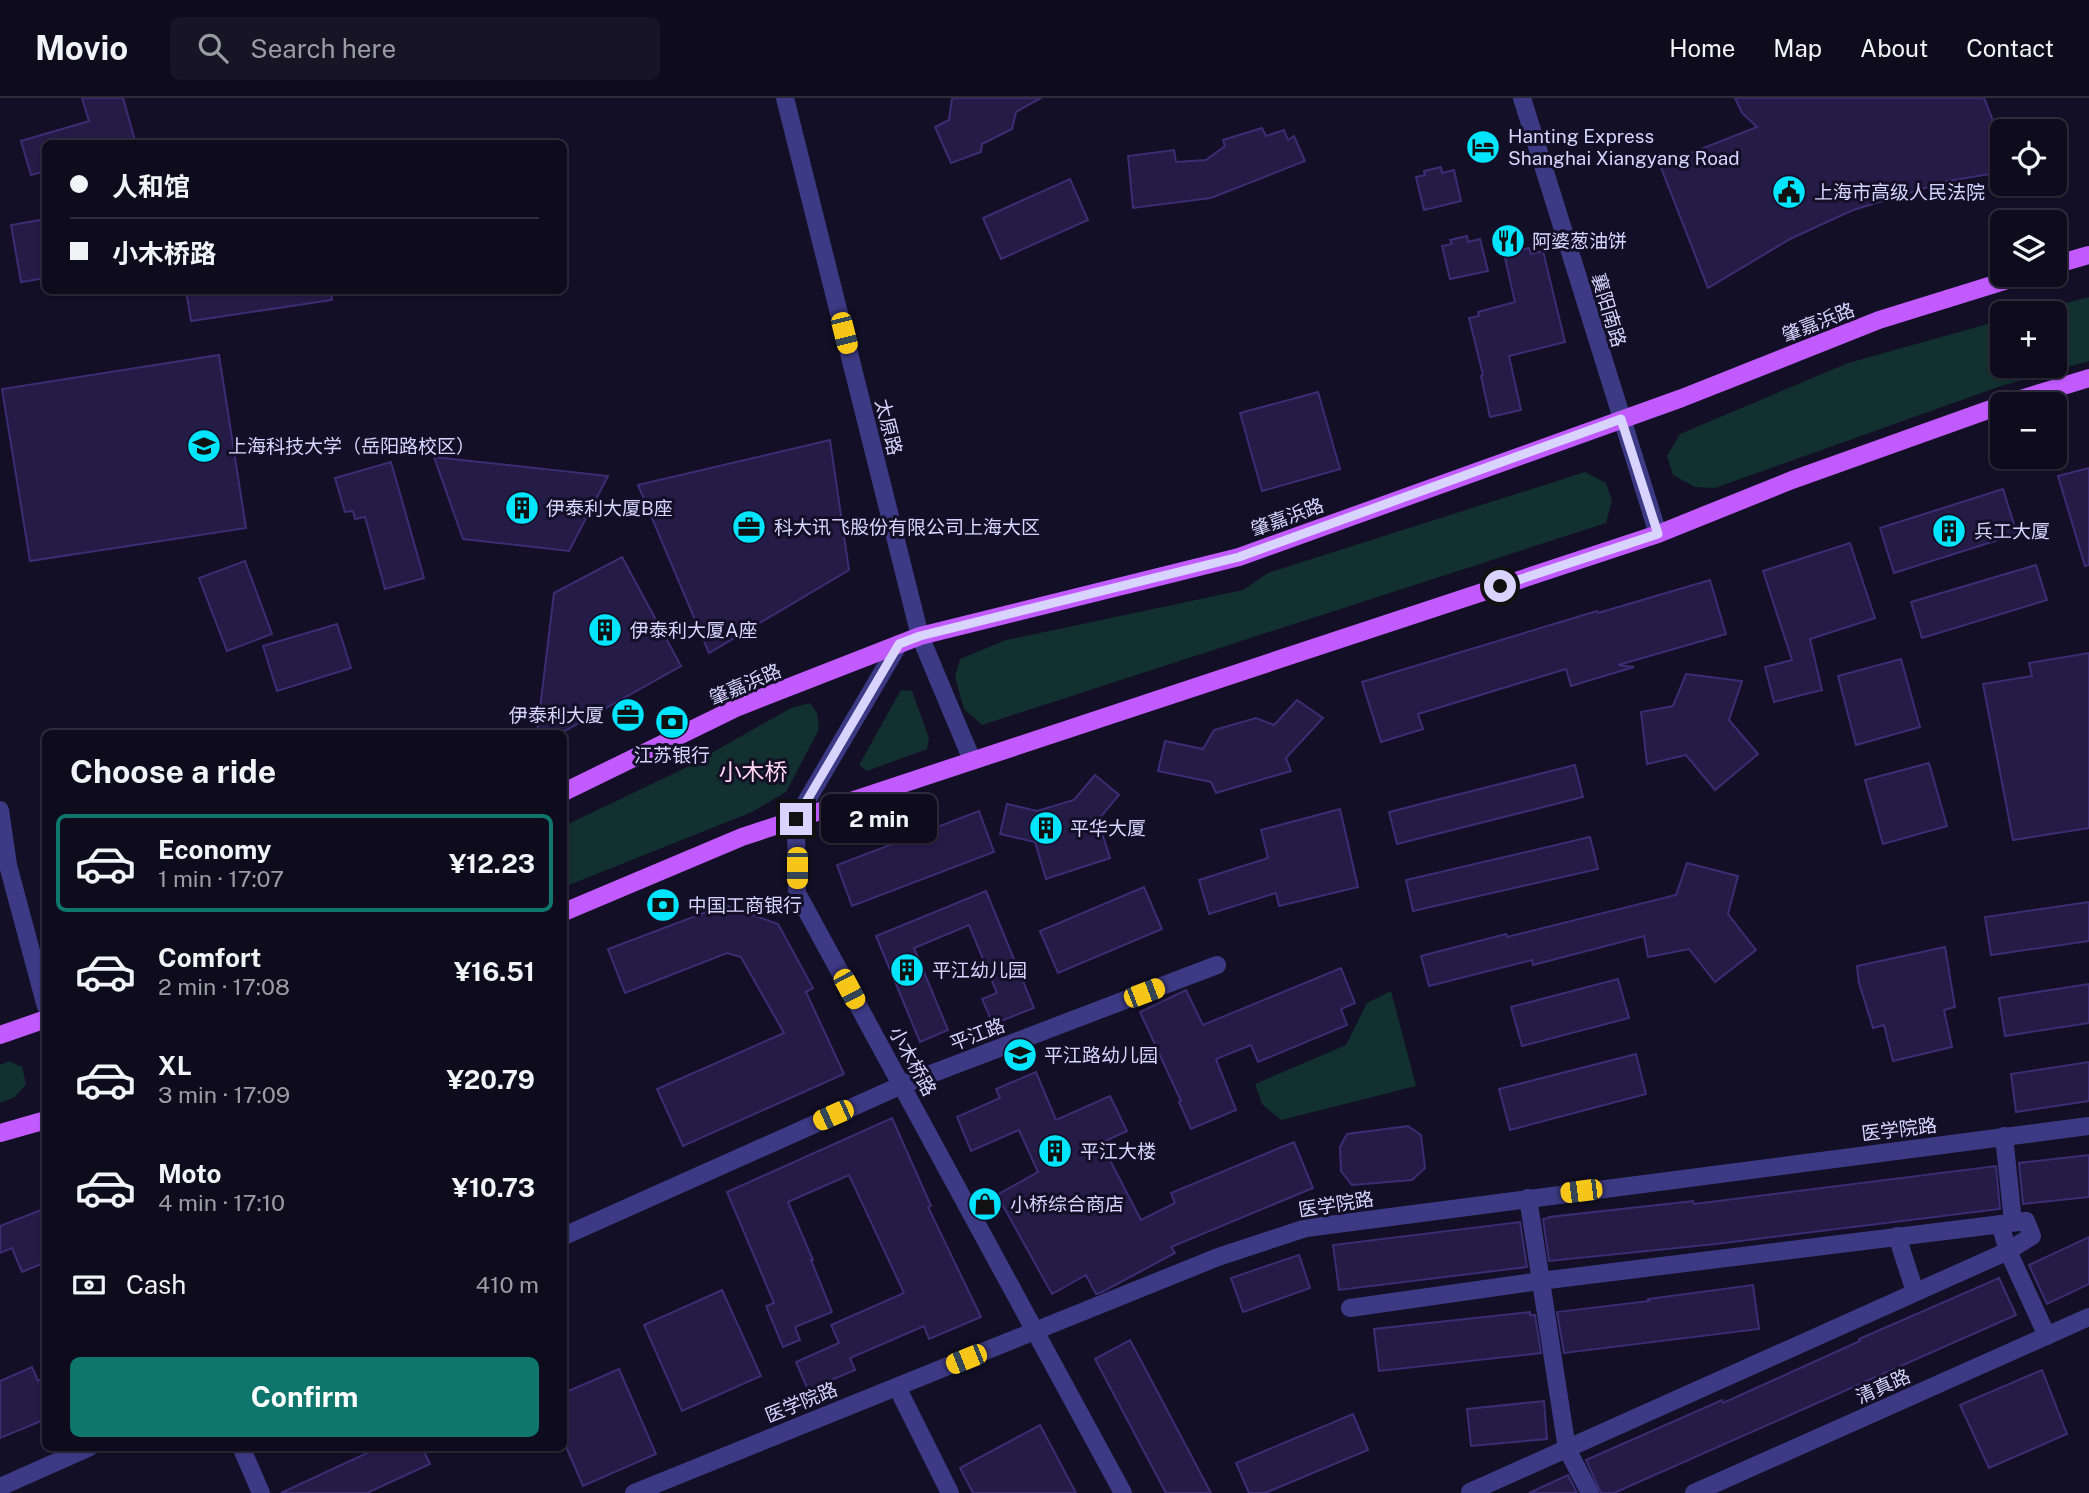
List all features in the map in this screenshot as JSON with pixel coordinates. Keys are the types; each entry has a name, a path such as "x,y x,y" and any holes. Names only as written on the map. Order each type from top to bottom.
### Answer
{"main road":[{"path":"2067,261 2089,255"},
{"name":"肇嘉浜路","path":"567,791 738,707 920,636 1239,557 1682,398 1879,320 1990,286"},
{"path":"2044,392 2089,378"},
{"path":"567,911 742,837 1658,534 1791,480 1990,410"},
{"path":"0,1035 42,1021"},
{"path":"0,1133 42,1121"}],"street":[{"name":"太原路","path":"785,98 920,636 972,760"},
{"name":"襄阳南路","path":"1522,98 1658,534"},
{"path":"796,819 899,644"},
{"path":"0,810 8,865 42,992"},
{"name":"小木桥路","path":"796,819 797,893 1123,1493"},
{"name":"平江路","path":"567,1235 902,1085 1217,965"},
{"name":"医学院路","path":"634,1493 1218,1257 1306,1227 2089,1126"},
{"path":"2004,1136 2008,1251 2047,1336"},
{"path":"1528,1198 1567,1449 1590,1493"},
{"path":"1350,1308 1540,1281 2026,1221 2032,1236 2008,1251 1470,1492"},
{"path":"1897,1236 1915,1292"},
{"name":"清真路","path":"1694,1493 2089,1317"},
{"path":"897,1387 950,1493"},
{"path":"0,1487 81,1451"},
{"path":"243,1451 261,1493"}],"green space":[{"path":"2089,297 2089,361 2067,367 2067,303"},
{"path":"1990,323 1990,378 2029,378 1715,488 1695,487 1673,475 1667,456 1680,434 1848,363"},
{"path":"1585,472 1606,483 1612,501 1606,523 982,725 964,709 955,677 960,659 1006,640 1243,590 1268,573"},
{"path":"901,690 912,691 929,738 927,749 867,771 859,765"},
{"path":"810,703 817,713 819,729 786,792 752,812 567,886 567,825 683,769 791,708"},
{"path":"1391,991 1416,1086 1281,1120 1262,1104 1255,1084 1346,1045 1367,1003"},
{"path":"9,1061 22,1067 26,1084 15,1097 0,1103 0,1065"}],"building":[{"path":"82,98 123,98 135,140 42,140 42,172 31,175 21,141 89,121"},
{"path":"952,98 1041,98 1016,112 1012,129 982,144 981,152 951,163 935,127 949,120"},
{"name":"上海市高级人民法院","path":"1735,98 1984,98 1992,119 1990,119 1990,174 1948,181 1853,210 1790,239 1708,288 1660,165 1757,127 1742,113"},
{"path":"1262,128 1266,136 1284,130 1288,140 1294,136 1305,161 1211,198 1133,208 1128,156 1174,150 1176,162 1206,160 1225,146 1223,140"},
{"path":"1441,167 1442,173 1454,170 1461,201 1424,210 1416,177 1425,175 1424,171"},
{"path":"1070,179 1088,220 1001,259 983,218"},
{"path":"42,220 42,279 21,282 11,225"},
{"path":"1467,236 1468,242 1480,239 1488,271 1450,279 1442,246 1452,244 1450,240"},
{"path":"1529,248 1531,254 1543,251 1565,342 1509,356 1521,410 1490,417 1469,318 1479,316 1478,312 1515,302 1504,254"},
{"path":"187,294 331,294 332,300 191,321"},
{"path":"219,355 246,528 30,561 2,389"},
{"path":"1318,392 1340,469 1262,491 1240,413"},
{"name":"科大讯飞股份有限公司上海大区","path":"830,440 849,570 709,653 638,485"},
{"name":"伊泰利大厦B座","path":"434,457 608,476 569,551 463,539"},
{"path":"391,462 424,578 385,589 365,517 355,519 353,511 345,512 335,478"},
{"path":"2089,468 2089,565 2085,566 2058,476"},
{"name":"兵工大厦","path":"2003,489 2017,534 1894,573 1880,528"},
{"path":"1850,543 1875,618 1810,639 1822,690 1774,702 1765,667 1792,660 1763,571"},
{"name":"伊泰利大厦A座","path":"622,557 681,666 566,730 537,730 554,593"},
{"path":"245,561 272,634 227,651 199,578"},
{"path":"2036,565 2047,600 1922,638 1911,602"},
{"path":"1710,580 1726,634 1618,665 1634,667 1571,686 1566,669 1418,714 1423,729 1381,742 1362,682"},
{"path":"337,624 351,668 277,691 263,646"},
{"path":"2089,653 2089,828 2013,840 1983,684 2032,676 2029,663"},
{"path":"1901,659 1920,727 1856,745 1838,676"},
{"path":"1686,674 1742,681 1729,720 1758,754 1715,790 1686,755 1647,764 1641,712 1673,706"},
{"path":"1297,700 1323,718 1286,758 1291,771 1216,793 1211,782 1158,771 1165,741 1203,749 1214,730 1256,718 1274,725"},
{"path":"1929,763 1947,826 1883,844 1865,780"},
{"path":"1575,765 1583,797 1397,844 1389,812"},
{"name":"平华大厦","path":"1095,775 1119,795 1098,820 1110,858 1046,879 1035,842 1000,834 1007,804 1037,811 1074,800"},
{"path":"1340,809 1358,887 1279,906 1276,893 1209,914 1199,880 1268,858 1261,830"},
{"path":"979,811 994,852 852,906 837,865"},
{"path":"1590,837 1598,869 1413,911 1406,880"},
{"path":"1687,863 1738,876 1728,914 1756,950 1715,982 1689,949 1648,957 1644,936 1533,965 1532,960 1429,986 1421,956 1676,895"},
{"path":"1144,887 1162,929 1058,973 1040,931"},
{"name":"平江幼儿园","path":"986,891 1034,1008 993,1024 982,999 997,993 969,925 914,948 948,1030 920,1042 876,936"},
{"path":"2089,902 2089,941 1991,955 1985,917"},
{"path":"725,905 778,924 813,988 806,992 844,1074 683,1146 657,1089 784,1033 741,957 727,953 625,993 608,949"},
{"path":"1945,947 1955,1007 1944,1010 1952,1047 1893,1061 1884,1025 1873,1028 1859,983 1857,966"},
{"path":"1341,968 1355,1003 1341,1009 1347,1025 1258,1062 1251,1045 1216,1059 1236,1110 1191,1129 1140,1012 1186,990 1203,1025"},
{"path":"1618,979 1629,1018 1522,1046 1511,1007"},
{"path":"2089,984 2089,1023 2005,1036 1999,998"},
{"path":"1636,1054 1646,1094 1510,1130 1499,1089"},
{"path":"2089,1062 2089,1101 2016,1112 2011,1074"},
{"path":"1036,1072 1056,1120 1110,1096 1127,1131 1101,1143 1141,1220 1175,1203 1171,1193 1294,1142 1313,1188 1171,1247 1175,1253 1102,1292 1096,1294 1086,1275 1052,1294 997,1195 1038,1172 1019,1130 971,1151 957,1117 1000,1098 996,1089"},
{"path":"892,1118 931,1206 928,1207 981,1317 929,1339 924,1326 850,1358 855,1370 808,1390 796,1362 839,1343 831,1325 904,1293 849,1175 790,1201 788,1202 832,1312 795,1327 800,1340 783,1347 766,1306 774,1303 727,1192"},
{"path":"1408,1126 1421,1135 1425,1168 1412,1180 1352,1185 1341,1171 1340,1147 1347,1134"},
{"path":"2089,1155 2089,1197 2023,1204 2019,1163"},
{"path":"1996,1166 2000,1209 1716,1244 1549,1261 1543,1219 1549,1217 1693,1201 1694,1204"},
{"path":"42,1210 42,1264 22,1272 12,1248 0,1253 0,1226"},
{"path":"1520,1222 1527,1267 1339,1290 1333,1245"},
{"path":"2089,1237 2089,1284 2047,1304 2029,1265"},
{"path":"1299,1255 1310,1288 1243,1312 1231,1278"},
{"path":"1999,1278 2016,1315 1614,1493 1601,1493 1586,1460 1722,1400 1723,1403 1860,1341 1859,1339"},
{"path":"1753,1285 1759,1329 1564,1353 1557,1312"},
{"path":"722,1290 761,1376 682,1411 644,1325"},
{"path":"1530,1312 1530,1315 1535,1315 1541,1353 1379,1371 1374,1329"},
{"path":"1130,1340 1211,1493 1166,1493 1095,1359"},
{"path":"32,1367 38,1381 42,1379 42,1421 0,1438 0,1381"},
{"path":"619,1369 656,1454 583,1486 567,1449 567,1392"},
{"path":"2042,1370 2067,1434 1989,1468 1960,1405"},
{"path":"1544,1401 1547,1439 1471,1446 1467,1409"},
{"path":"1353,1414 1368,1450 1265,1493 1249,1493 1236,1463"},
{"path":"1040,1425 1076,1493 973,1493 960,1468"},
{"path":"371,1451 424,1451 430,1464 367,1493 281,1493"},
{"path":"1568,1475 1577,1493 1529,1493"}],"place":[{"name":"Hanting Express Shanghai Xiangyang Road","path":"1483,147"},
{"name":"上海市高级人民法院","path":"1789,192"},
{"name":"阿婆葱油饼","path":"1508,241"},
{"name":"上海科技大学（岳阳路校区）","path":"204,446"},
{"name":"伊泰利大厦B座","path":"522,508"},
{"name":"科大讯飞股份有限公司上海大区","path":"749,527"},
{"name":"兵工大厦","path":"1949,531"},
{"name":"伊泰利大厦A座","path":"605,630"},
{"name":"伊泰利大厦","path":"628,715"},
{"name":"江苏银行","path":"672,722"},
{"name":"平华大厦","path":"1046,828"},
{"name":"中国工商银行","path":"663,905"},
{"name":"平江幼儿园","path":"907,970"},
{"name":"平江路幼儿园","path":"1020,1055"},
{"name":"平江大楼","path":"1055,1151"},
{"name":"小桥综合商店","path":"985,1204"}],"district":[{"name":"小木桥","path":"753,772"}],"route":[{"path":"796,819 899,644 920,636 1239,557 1621,419 1658,534 1500,586"}]}
